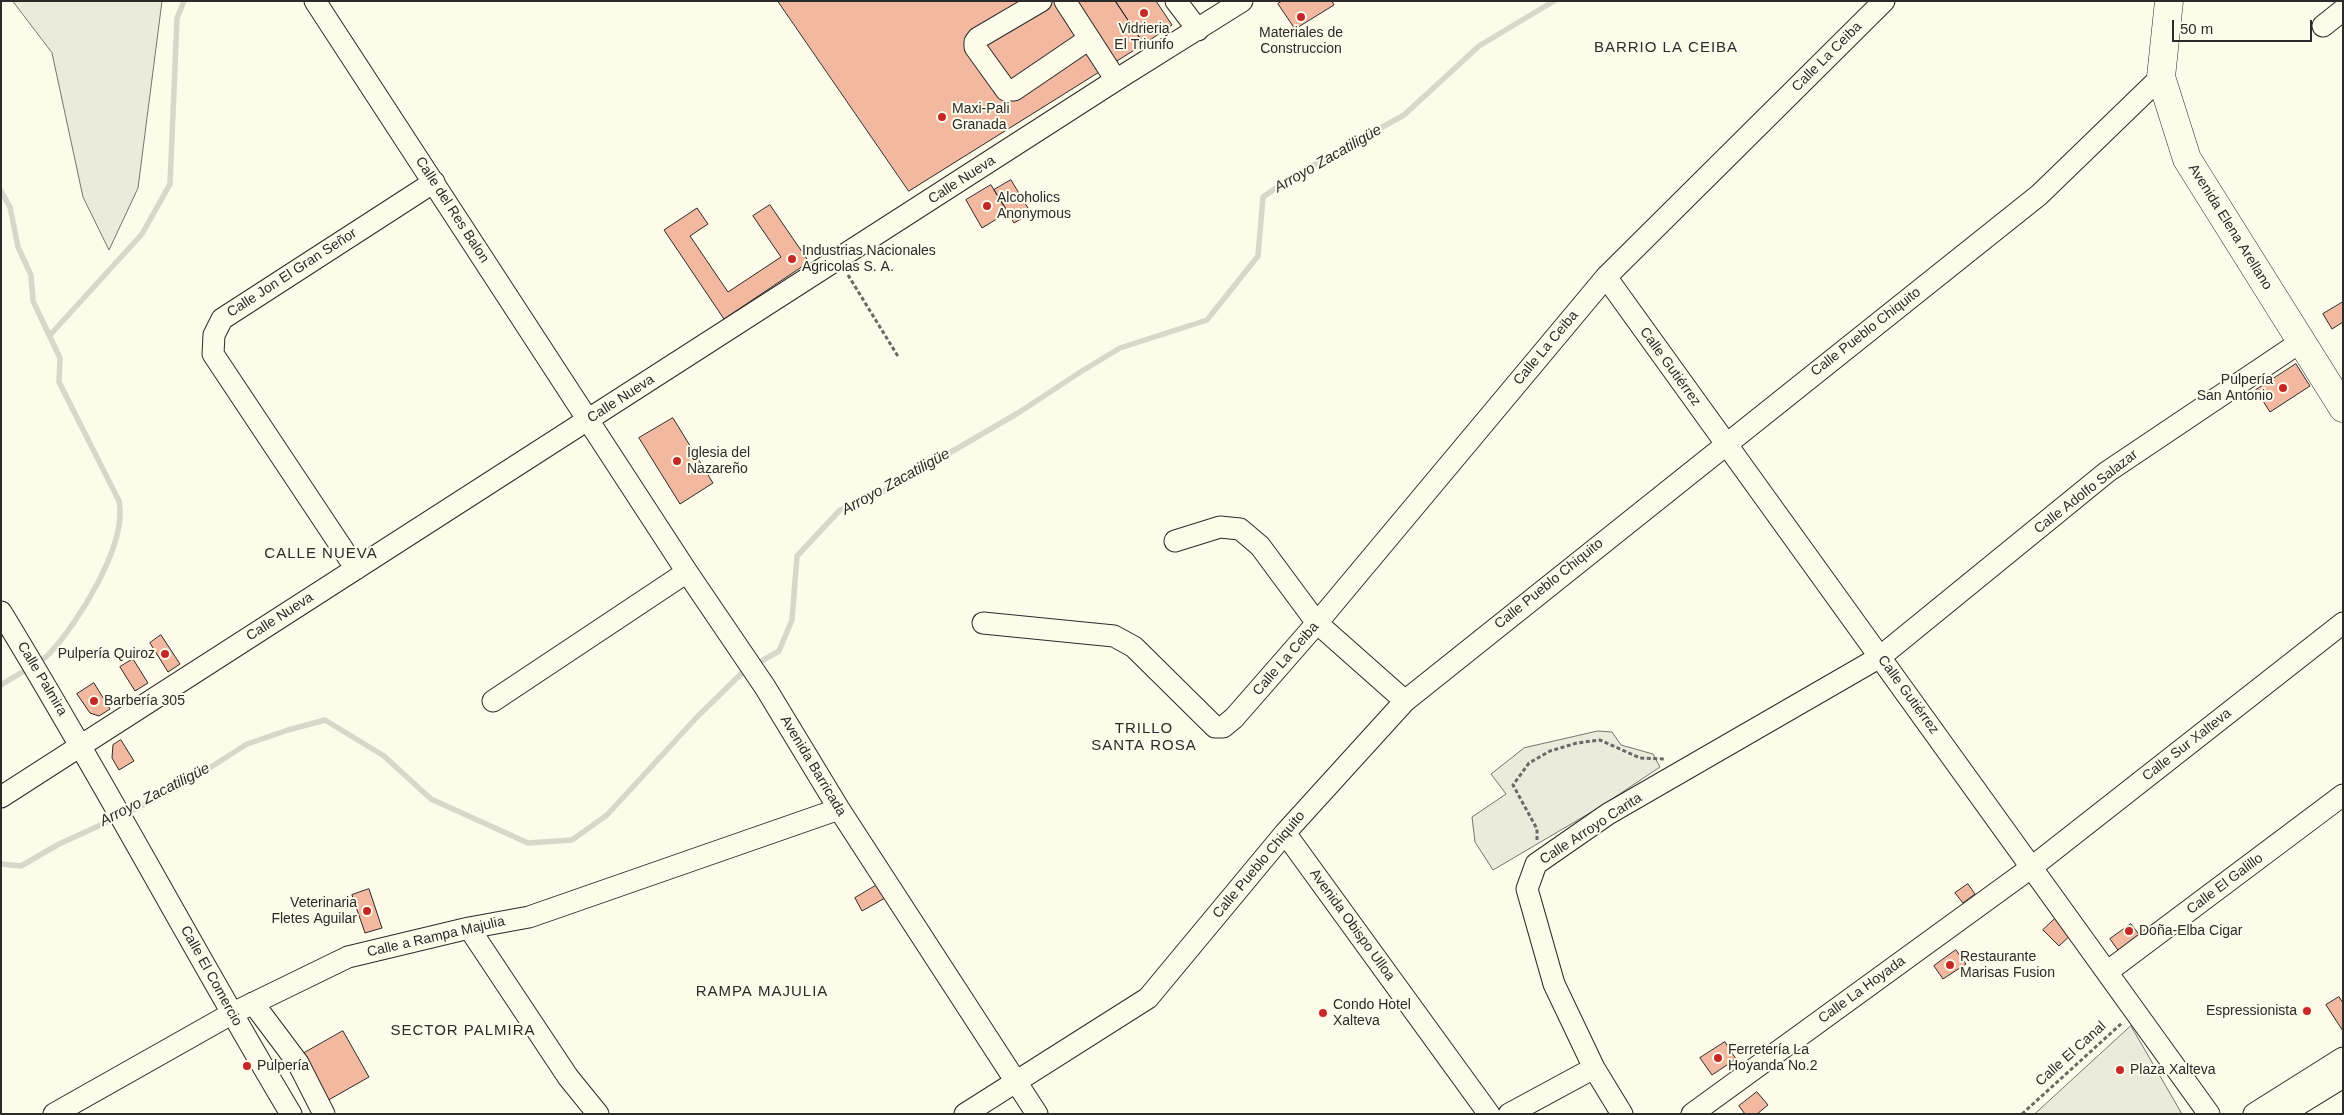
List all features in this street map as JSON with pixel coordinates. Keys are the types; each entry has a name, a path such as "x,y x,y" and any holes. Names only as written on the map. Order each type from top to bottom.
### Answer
{"highway":[{"name":"Avenida Elena Arellano","path":"2169,1 2160,77 2187,159 2343,408"}],"street":[{"name":"Calle del Res Balon","path":"315,1 588,420"},
{"path":"1041,1 978,38 975,42 975,47 1006,90 1014,90 1089,39"},
{"path":"1065,1 1116,80"},
{"path":"1176,1 1198,30"},
{"name":"Calle Nueva","path":"1,797 1116,80 1242,1"},
{"name":"Calle La Ceiba","path":"983,623 1114,636 1134,647 1215,727 1223,727 1234,718 1317,623 1606,277 1884,1"},
{"path":"2322,26 2343,10"},
{"name":"Calle Pueblo Chiquito","path":"965,1114 1148,998 1285,833 1404,701 1725,443 2039,195 2160,77"},
{"name":"Calle Jon El Gran Señor","path":"356,569 212,354 214,335 222,319 434,182"},
{"name":"Calle Gutiérrez","path":"1606,277 2209,1114"},
{"name":"Calle Adolfo Salazar","path":"1880,657 2107,472 2302,341"},
{"name":"Avenida Barricada","path":"588,420 765,687 839,809 1037,1114"},
{"path":"1175,541 1220,527 1240,529 1260,546 1317,623 1404,701"},
{"path":"493,701 687,572"},
{"name":"Calle Palmira","path":"1,612 82,745 116,808"},
{"name":"Calle Sur Xalteva","path":"2032,867 2343,623"},
{"name":"Calle Arroyo Carita","path":"1622,1114 1594,1068 1554,984 1527,889 1536,864 1608,814 1880,657"},
{"name":"Calle El Galillo","path":"2107,972 2343,795"},
{"name":"Calle El Comercio","path":"116,808 231,1014 291,1114"},
{"name":"Calle a Rampa Majulia","path":"54,1114 231,1014 348,957 468,928 529,918 839,809"},
{"name":"Avenida Obispo Ulloa","path":"1285,833 1488,1114"},
{"name":"Calle La Hoyada","path":"1692,1114 2032,867"},
{"path":"468,928 568,1077 598,1114"},
{"path":"252,1003 298,1063 324,1114"},
{"path":"2254,1114 2343,1058"},
{"path":"1509,1114 1594,1068"},
{"path":"2284,1114 2343,1077"}],"path":[{"path":"838,260 899,358"},
{"path":"1536,864 1537,829 1513,785 1528,763 1550,751 1577,743 1600,740 1640,758 1672,759 1690,768"},
{"name":"Calle El Canal","path":"2022,1114 2135,1011"}],"shaded area":[{"path":"13,1 162,1 138,188 109,250 83,197 52,53"},
{"path":"1598,731 1612,732 1621,745 1653,754 1660,767 1600,807 1493,870 1475,842 1472,817 1506,794 1491,774 1524,748"},
{"name":"Plaza Xalteva","path":"2131,1026 2182,1114 2035,1114"}],"building":[{"name":"Maxi-Pali Granada","path":"778,1 1115,1 1144,44 909,191"},
{"name":"Vidrieria El Triunfo","path":"1116,1 1156,1 1172,25 1144,44"},
{"name":"Materiales de Construccion","path":"1282,1 1332,1 1334,5 1295,29 1278,4"},
{"path":"1011,180 1031,213 1014,223 994,190"},
{"name":"Alcoholics Anonymous","path":"991,185 1008,212 982,228 966,200"},
{"name":"Industrias Nacionales Agricolas S. A.","path":"770,205 809,262 724,319 664,230 697,208 708,224 690,236 728,292 781,257 753,216"},
{"path":"2343,302 2343,322 2332,329 2323,314"},
{"name":"Pulpería San Antonio","path":"2296,364 2310,386 2270,412 2256,390"},
{"name":"Iglesia del Nazareño","path":"673,418 713,483 680,504 639,438"},
{"name":"Pulpería Quiroz","path":"161,635 180,664 168,672 150,643"},
{"path":"133,659 148,683 135,691 120,667"},
{"name":"Barbería 305","path":"94,683 110,709 99,716 90,713 77,694"},
{"path":"121,740 134,761 119,770 112,758 113,745"},
{"path":"1968,884 1975,894 1963,903 1955,893"},
{"path":"877,885 885,898 862,911 855,898"},
{"name":"Veterinaria Fletes Aguilar","path":"369,889 382,928 365,933 352,895"},
{"path":"2058,916 2074,932 2059,946 2043,930"},
{"name":"Doña-Elba Cigar","path":"2131,924 2144,941 2120,953 2110,939"},
{"name":"Restaurante Marisas Fusion","path":"1956,950 1966,964 1943,979 1934,966"},
{"path":"2339,997 2343,1003 2343,1031 2326,1005"},
{"path":"343,1031 369,1077 325,1102 299,1056"},
{"name":"Ferretería La Hoyanda No.2","path":"1725,1042 1736,1059 1712,1075 1700,1058"},
{"path":"1757,1092 1768,1105 1757,1114 1745,1114 1739,1106"}],"waterway":[{"path":"51,334 142,234 170,184 177,18 184,1"},
{"name":"Arroyo Zacatiligüe","path":"125,814 186,783 247,744 325,720 384,756 431,799 528,843 572,840 607,815 697,717 743,672 779,651 792,620 797,556 840,510 877,495 1018,413 1120,348 1207,320 1258,256 1263,197 1289,179 1404,115 1479,46 1554,1"},
{"path":"1,191 10,207 18,247 31,275 33,301 60,358 59,382 119,501 120,519 116,539 98,582 61,640 49,654 1,685"},
{"name":"Arroyo Zacatiligüe","path":"1,864 21,866 59,844 116,818"}],"place":[{"name":"Vidrieria El Triunfo","path":"1144,13"},
{"name":"Materiales de Construccion","path":"1301,17"},
{"name":"Maxi-Pali Granada","path":"942,117"},
{"name":"Alcoholics Anonymous","path":"987,206"},
{"name":"Industrias Nacionales Agricolas S. A.","path":"792,259"},
{"name":"Pulpería San Antonio","path":"2283,388"},
{"name":"Iglesia del Nazareño","path":"677,461"},
{"name":"Pulpería Quiroz","path":"165,654"},
{"name":"Barbería 305","path":"94,701"},
{"name":"Veterinaria Fletes Aguilar","path":"367,911"},
{"name":"Doña-Elba Cigar","path":"2129,931"},
{"name":"Restaurante Marisas Fusion","path":"1950,965"},
{"name":"Espressionista","path":"2307,1011"},
{"name":"Condo Hotel Xalteva","path":"1323,1013"},
{"name":"Ferretería La Hoyanda No.2","path":"1718,1058"},
{"name":"Pulpería","path":"247,1066"},
{"name":"Plaza Xalteva","path":"2120,1070"}],"district":[{"name":"BARRIO LA CEIBA","path":"1666,48"},
{"name":"CALLE NUEVA","path":"321,554"},
{"name":"TRILLO SANTA ROSA","path":"1144,738"},
{"name":"RAMPA MAJULIA","path":"762,992"},
{"name":"SECTOR PALMIRA","path":"463,1031"}]}
